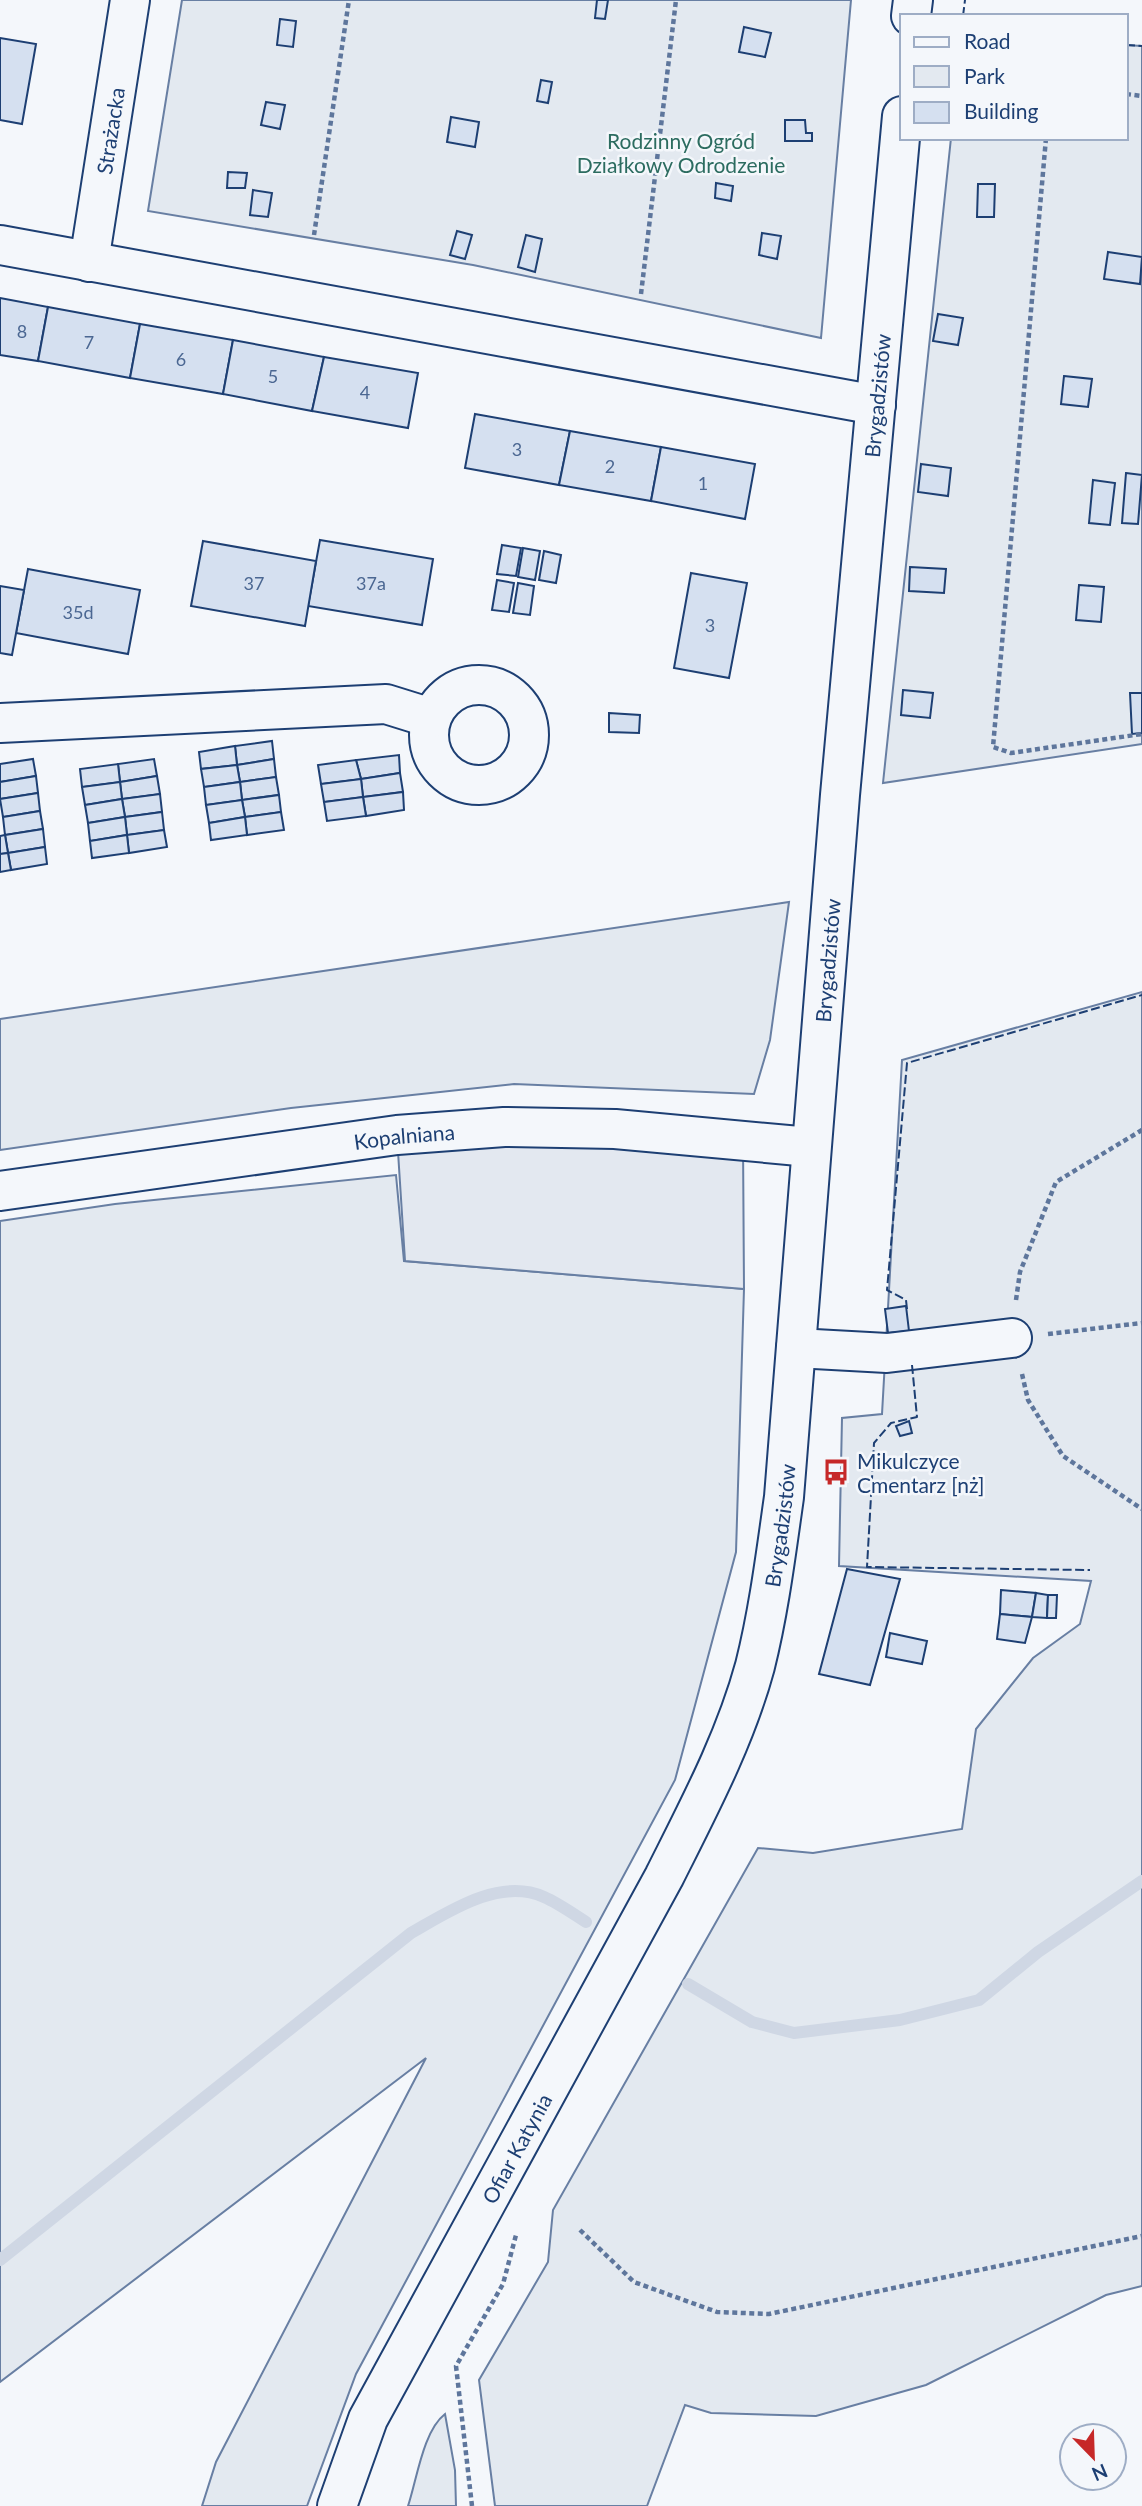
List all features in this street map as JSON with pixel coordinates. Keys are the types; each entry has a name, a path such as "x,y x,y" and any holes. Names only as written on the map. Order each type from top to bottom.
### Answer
{"street":[{"name":"Strażacka","path":"89,262 130,0"},
{"name":"Brygadzistów","path":"704,1796 732,1733 754,1667 769,1603 783,1497 810,1147 900,138"},
{"path":"0,246 876,405"},
{"path":"0,723 386,704 431,718"},
{"name":"Kopalniana","path":"0,1191 397,1136 504,1127 615,1129 810,1147"},
{"path":"796,1348 887,1353 1012,1338"},
{"name":"Ofiar Katynia","path":"337,2506 368,2419 504,2166 617,1967 704,1796"}],"path":[{"path":"314,235 349,0"},
{"path":"642,294 676,0"},
{"path":"1046,140 993,747 1011,753 1142,734"},
{"path":"1142,1130 1056,1182 1020,1272 1012,1338 1028,1400 1063,1456 1142,1509"},
{"path":"1012,1338 1142,1323"},
{"path":"472,2506 456,2366 503,2284 513,2250 516,2223"},
{"path":"580,2230 634,2282 716,2312 769,2314 1142,2236"}],"green space":[{"name":"Rodzinny Ogród Działkowy Odrodzenie","path":"182,0 851,0 821,338 473,265 148,211"},
{"path":"1128,45 1142,46 1142,744 883,783 951,140 1128,140"},
{"path":"789,902 770,1040 754,1094 514,1084 291,1108 0,1150 0,1019"},
{"path":"1142,992 1142,2286 1106,2295 926,2385 816,2416 711,2413 685,2405 647,2506 495,2506 479,2380 548,2262 553,2210 758,1848 813,1853 962,1829 976,1729 1033,1658 1080,1624 1091,1581 839,1566 842,1418 882,1414 902,1060"},
{"path":"396,1175 404,1261 744,1289 736,1552 675,1780 356,2374 307,2506 202,2506 216,2462 426,2058 0,2382 0,1221 115,1204"},
{"path":"445,2414 455,2470 456,2506 408,2506 426,2443 437,2422"}],"shaded area":[{"path":"397,1136 743,1141 744,1289 405,1261"}],"building":[{"path":"597,0 608,0 605,19 595,18"},
{"path":"280,19 296,21 293,47 277,45"},
{"path":"744,27 771,33 765,57 739,52"},
{"path":"0,38 36,44 22,124 0,120"},
{"path":"541,80 552,82 548,103 537,101"},
{"path":"266,102 285,105 280,129 261,125"},
{"path":"451,117 479,122 475,147 447,142"},
{"path":"785,120 805,120 806,133 812,133 812,141 785,141"},
{"path":"228,172 247,173 245,188 227,188"},
{"path":"716,183 733,186 731,201 715,198"},
{"path":"978,184 995,184 994,217 977,217"},
{"path":"253,190 272,193 268,217 250,215"},
{"path":"457,231 472,235 465,259 450,255"},
{"path":"762,233 781,236 777,259 759,255"},
{"path":"526,235 542,239 535,272 518,267"},
{"path":"1108,252 1142,257 1140,284 1104,279"},
{"path":"0,298 48,307 38,361 0,355"},
{"path":"48,307 140,324 130,378 38,361"},
{"path":"938,314 963,318 958,345 933,341"},
{"path":"140,324 233,340 223,394 130,378"},
{"path":"233,340 324,357 312,411 223,394"},
{"path":"324,357 418,373 408,428 312,411"},
{"path":"1064,376 1092,379 1088,407 1061,404"},
{"path":"475,414 570,431 559,485 465,468"},
{"path":"570,431 661,447 651,501 559,485"},
{"path":"661,447 755,464 745,519 651,501"},
{"path":"921,464 951,468 948,496 918,492"},
{"path":"1126,473 1142,475 1138,524 1122,523"},
{"path":"1093,480 1115,483 1110,525 1089,523"},
{"path":"320,540 433,559 422,625 308,606"},
{"path":"203,541 316,561 305,626 191,606"},
{"path":"502,545 521,548 516,576 497,574"},
{"path":"523,548 540,551 535,580 518,577"},
{"path":"544,551 561,555 556,583 539,580"},
{"path":"910,567 946,569 944,593 909,591"},
{"path":"28,569 140,590 128,654 16,633"},
{"path":"691,573 747,583 729,678 674,668"},
{"path":"497,580 514,583 509,612 492,610"},
{"path":"518,583 534,586 530,615 513,613"},
{"path":"1079,585 1104,587 1101,622 1076,620"},
{"path":"0,586 24,590 12,655 0,653"},
{"path":"903,690 933,693 930,718 901,715"},
{"path":"1130,693 1142,693 1142,733 1132,734"},
{"path":"609,713 640,715 639,733 609,732"},
{"path":"272,741 274,759 237,765 235,746"},
{"path":"235,746 237,765 201,769 199,752"},
{"path":"399,755 400,773 361,779 356,760"},
{"path":"33,759 36,776 0,782 0,764"},
{"path":"154,759 157,776 120,782 118,764"},
{"path":"274,759 276,777 240,782 237,765"},
{"path":"356,760 361,779 321,784 318,765"},
{"path":"118,764 120,782 82,787 80,769"},
{"path":"237,765 240,782 204,787 201,769"},
{"path":"400,773 403,792 363,797 361,779"},
{"path":"36,776 38,793 0,799 0,782"},
{"path":"157,776 160,794 122,799 120,782"},
{"path":"276,777 279,795 242,800 240,782"},
{"path":"361,779 363,797 324,802 321,784"},
{"path":"120,782 122,799 85,805 82,787"},
{"path":"240,782 242,800 206,805 204,787"},
{"path":"403,792 404,810 366,816 363,797"},
{"path":"38,793 40,811 3,817 0,799"},
{"path":"160,794 162,812 125,817 122,799"},
{"path":"279,795 281,812 245,817 242,800"},
{"path":"363,797 366,816 327,821 324,802"},
{"path":"122,799 125,817 88,823 85,805"},
{"path":"242,800 245,817 209,823 206,805"},
{"path":"40,811 43,829 5,835 3,817"},
{"path":"162,812 164,830 127,835 125,817"},
{"path":"281,812 284,830 247,835 245,817"},
{"path":"125,817 127,835 90,841 88,823"},
{"path":"245,817 247,835 211,840 209,823"},
{"path":"43,829 45,847 8,853 5,835"},
{"path":"164,830 167,847 129,853 127,835"},
{"path":"5,835 8,853 0,854 0,836"},
{"path":"127,835 129,853 92,858 90,841"},
{"path":"45,847 47,864 11,870 8,853"},
{"path":"8,853 11,870 0,872 0,854"},
{"path":"906,1306 909,1331 888,1333 885,1309"},
{"path":"909,1421 912,1433 900,1436 896,1426"},
{"path":"847,1569 900,1579 870,1685 819,1674"},
{"path":"1001,1590 1036,1593 1032,1617 1000,1614"},
{"path":"1036,1593 1048,1595 1047,1618 1032,1617"},
{"path":"1048,1595 1057,1595 1056,1618 1047,1618"},
{"path":"1000,1614 1032,1617 1025,1643 997,1639"},
{"path":"890,1633 927,1641 922,1664 886,1657"}],"waterway":[{"path":"688,1984 752,2022 794,2033 900,2020 979,2000 1038,1952 1142,1881"},
{"path":"0,2260 411,1933 457,1907 492,1894 509,1891 544,1897 586,1922"}],"fence":[{"path":"963,14 965,0"},
{"path":"1128,45 1142,46"},
{"path":"907,1309 906,1300 887,1290 907,1063 1142,995"},
{"path":"912,1365 917,1417 891,1423 874,1443 867,1567 1090,1570"}],"place":[{"name":"Mikulczyce Cmentarz [nż]","path":"836,1472"}]}
